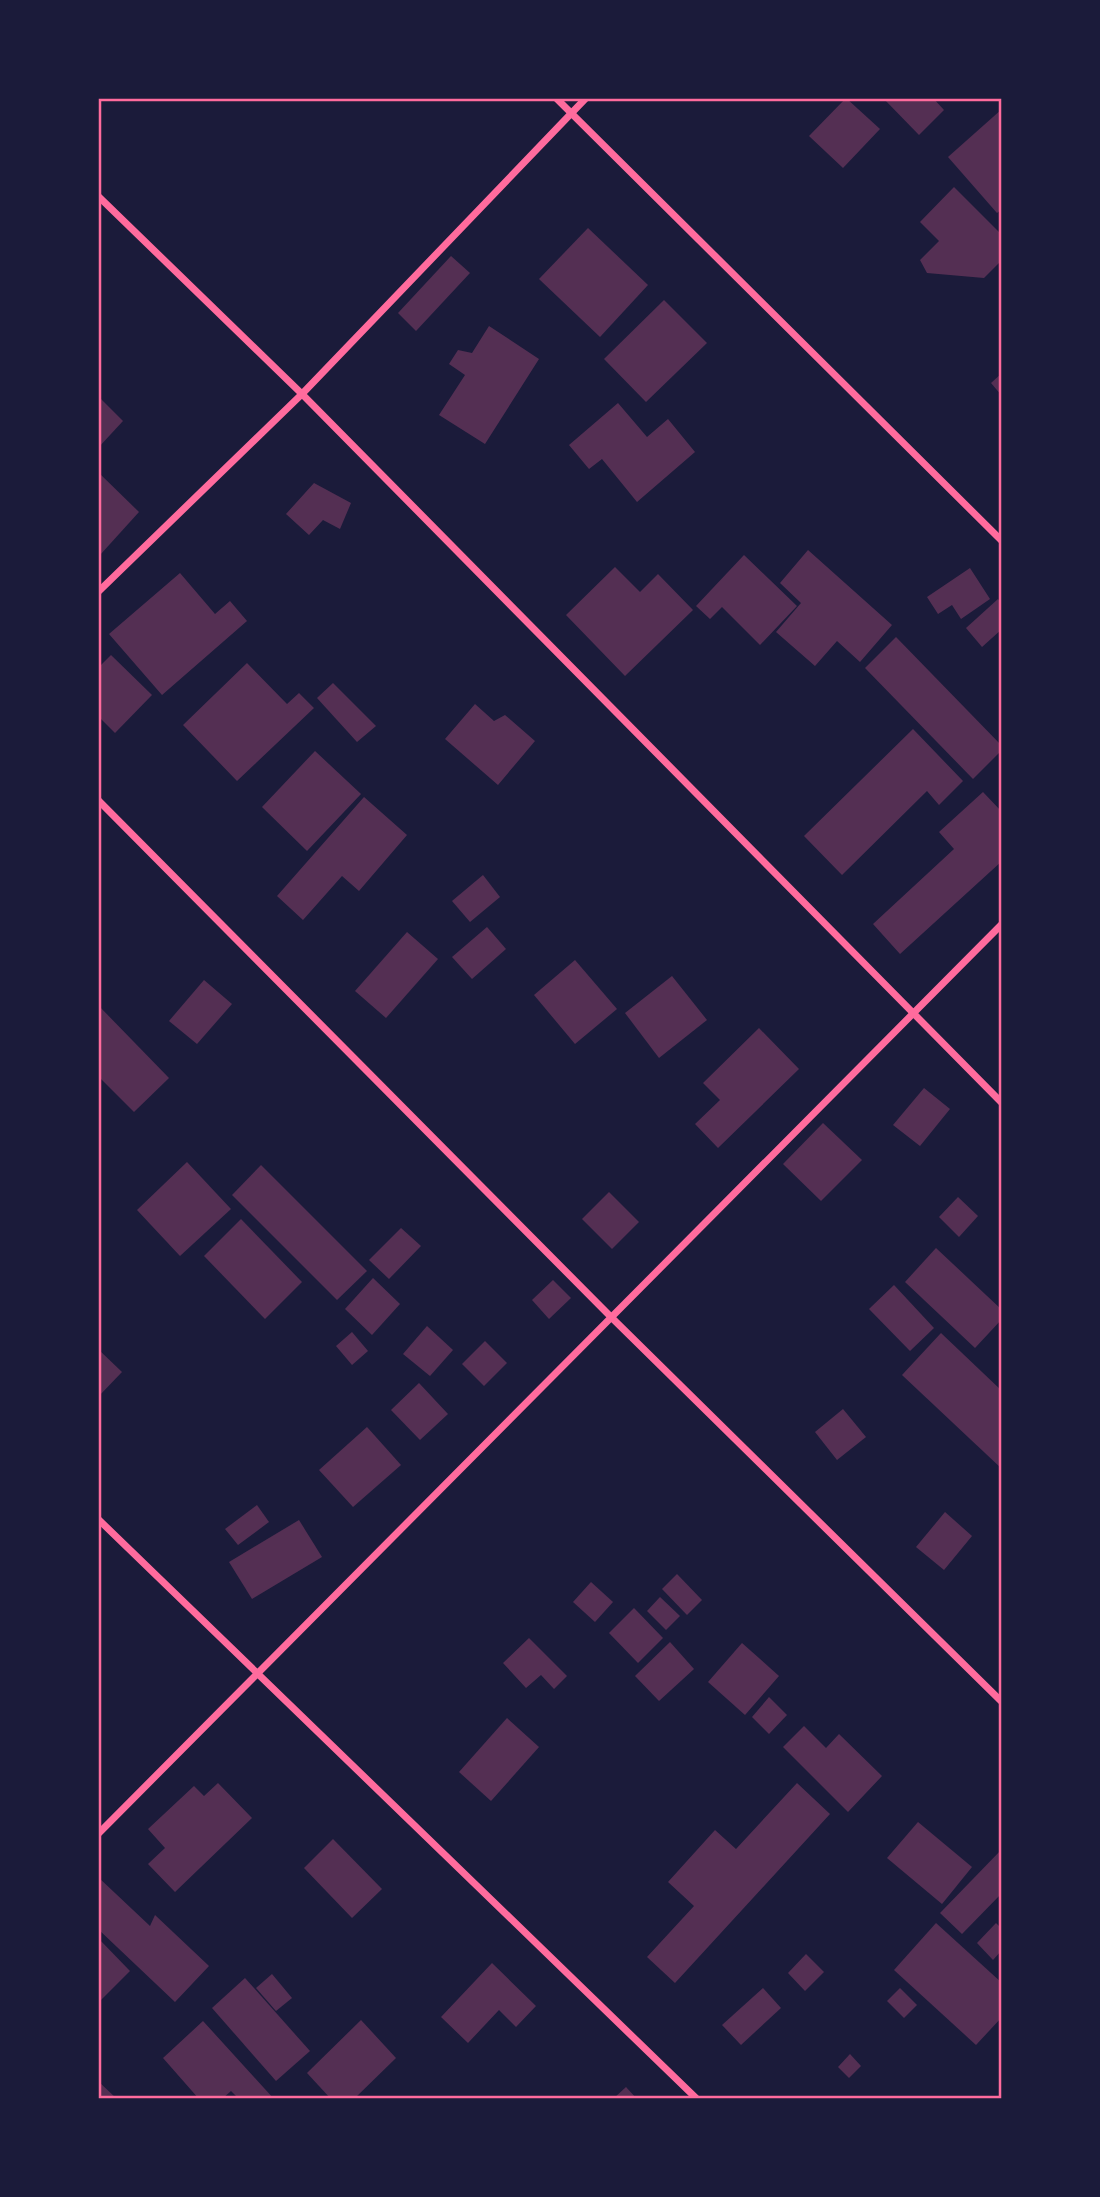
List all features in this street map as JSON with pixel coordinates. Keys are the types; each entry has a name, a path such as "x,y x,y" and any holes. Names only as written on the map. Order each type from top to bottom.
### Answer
{"street":[{"path":"556,98 1002,541"},
{"path":"98,592 302,394 586,98"},
{"path":"98,195 302,394 1002,1103"},
{"path":"98,800 611,1317 1002,1702"},
{"path":"98,1834 1002,923"},
{"path":"98,1519 697,2099"}],"building":[{"path":"846,98 880,129 843,168 809,136"},
{"path":"883,98 933,98 944,110 919,135"},
{"path":"1002,109 1002,209 997,213 948,157"},
{"path":"954,187 1002,235 1002,260 984,278 927,273 920,260 939,241 920,222"},
{"path":"588,228 648,285 600,337 539,279"},
{"path":"451,256 470,273 416,331 398,313"},
{"path":"664,300 707,343 646,402 604,359"},
{"path":"489,326 539,359 485,444 439,415 465,375 449,364 458,350 472,353"},
{"path":"1002,373 1002,396 991,383"},
{"path":"98,396 123,421 98,448"},
{"path":"618,403 647,437 668,419 695,452 637,502 602,459 589,469 569,445"},
{"path":"98,472 139,512 100,555 98,553"},
{"path":"314,483 351,503 340,529 323,520 309,535 286,514"},
{"path":"808,550 892,625 860,662 837,641 815,666 776,632 801,603 780,583"},
{"path":"744,555 797,606 760,645 722,607 710,619 696,606"},
{"path":"615,567 640,592 658,574 693,610 625,676 566,615"},
{"path":"970,568 990,599 961,619 952,605 938,614 927,597"},
{"path":"180,573 215,614 230,601 247,621 162,695 109,634"},
{"path":"998,599 1002,604 1002,629 982,647 966,628"},
{"path":"896,637 1002,746 1002,750 973,779 865,668"},
{"path":"111,655 152,695 115,733 98,716 98,668"},
{"path":"247,663 287,704 299,693 314,708 237,781 183,725"},
{"path":"333,683 376,726 357,742 317,698"},
{"path":"475,704 494,721 505,715 535,741 498,785 445,739"},
{"path":"913,729 963,781 939,805 927,791 842,875 804,836"},
{"path":"315,751 361,794 307,851 262,807"},
{"path":"983,792 1002,812 1002,861 900,954 873,924 954,849 939,832"},
{"path":"364,797 407,835 359,891 342,876 303,920 277,896"},
{"path":"483,875 500,897 470,922 452,901"},
{"path":"487,927 506,949 472,979 452,957"},
{"path":"407,932 438,959 386,1018 355,991"},
{"path":"575,960 617,1009 575,1044 534,995"},
{"path":"672,976 707,1020 659,1058 625,1013"},
{"path":"204,980 232,1004 197,1044 169,1021"},
{"path":"98,1005 169,1078 134,1112 98,1076"},
{"path":"759,1028 799,1069 718,1148 695,1124 720,1100 703,1083"},
{"path":"924,1088 950,1109 920,1146 893,1125"},
{"path":"823,1123 862,1160 821,1201 783,1164"},
{"path":"187,1162 231,1209 180,1256 137,1210"},
{"path":"261,1165 367,1271 337,1300 232,1195"},
{"path":"609,1192 639,1222 612,1249 582,1219"},
{"path":"958,1197 978,1216 959,1237 939,1217"},
{"path":"241,1219 302,1282 265,1319 204,1256"},
{"path":"401,1228 421,1246 389,1279 369,1260"},
{"path":"936,1248 1002,1310 1002,1319 975,1348 905,1282"},
{"path":"373,1278 400,1304 372,1335 345,1309"},
{"path":"553,1280 571,1298 549,1319 532,1300"},
{"path":"894,1285 934,1328 910,1351 869,1309"},
{"path":"427,1326 453,1350 430,1376 403,1354"},
{"path":"352,1332 368,1351 352,1365 336,1346"},
{"path":"941,1333 1002,1391 1002,1469 902,1375"},
{"path":"485,1341 507,1363 484,1386 462,1364"},
{"path":"98,1349 122,1372 98,1397"},
{"path":"419,1383 448,1414 420,1440 391,1410"},
{"path":"843,1409 866,1437 837,1460 815,1432"},
{"path":"367,1427 401,1465 353,1507 319,1470"},
{"path":"257,1505 269,1522 238,1545 225,1529"},
{"path":"945,1512 972,1536 944,1570 916,1547"},
{"path":"299,1520 322,1557 252,1599 229,1562"},
{"path":"677,1574 702,1600 687,1615 662,1589"},
{"path":"591,1582 613,1602 595,1622 573,1602"},
{"path":"660,1597 680,1616 666,1630 647,1611"},
{"path":"634,1608 663,1638 638,1663 609,1633"},
{"path":"529,1638 567,1676 554,1689 541,1675 526,1688 503,1663"},
{"path":"670,1642 694,1669 659,1701 635,1676"},
{"path":"742,1643 779,1676 745,1715 708,1682"},
{"path":"769,1697 787,1715 769,1734 752,1717"},
{"path":"507,1718 539,1747 491,1801 459,1772"},
{"path":"804,1726 826,1748 839,1734 882,1776 848,1812 783,1747"},
{"path":"218,1783 252,1818 175,1892 148,1864 165,1848 148,1829 194,1786 204,1796"},
{"path":"797,1783 830,1814 675,1983 647,1957 694,1906 668,1882 715,1830 736,1849"},
{"path":"918,1822 972,1867 942,1904 887,1858"},
{"path":"333,1839 382,1889 352,1918 304,1868"},
{"path":"1002,1849 1002,1893 962,1934 940,1913"},
{"path":"98,1877 150,1926 155,1915 209,1966 175,2002 98,1929"},
{"path":"936,1923 1002,1983 1002,2017 976,2045 894,1970"},
{"path":"996,1923 1002,1929 1002,1950 993,1960 977,1943"},
{"path":"98,1938 130,1971 98,2003"},
{"path":"806,1954 824,1972 805,1991 788,1973"},
{"path":"492,1963 536,2006 516,2027 499,2010 468,2043 441,2017"},
{"path":"272,1974 292,1998 276,2011 256,1988"},
{"path":"245,1978 310,2051 276,2081 212,2008"},
{"path":"763,1988 781,2008 741,2045 722,2025"},
{"path":"900,1988 917,2005 904,2018 887,2001"},
{"path":"361,2020 396,2058 354,2099 331,2099 307,2073"},
{"path":"203,2021 274,2099 239,2099 231,2091 222,2099 199,2099 163,2058"},
{"path":"850,2054 861,2066 849,2078 838,2067"},
{"path":"98,2081 117,2099 98,2099"},
{"path":"626,2087 637,2099 613,2099"}]}
